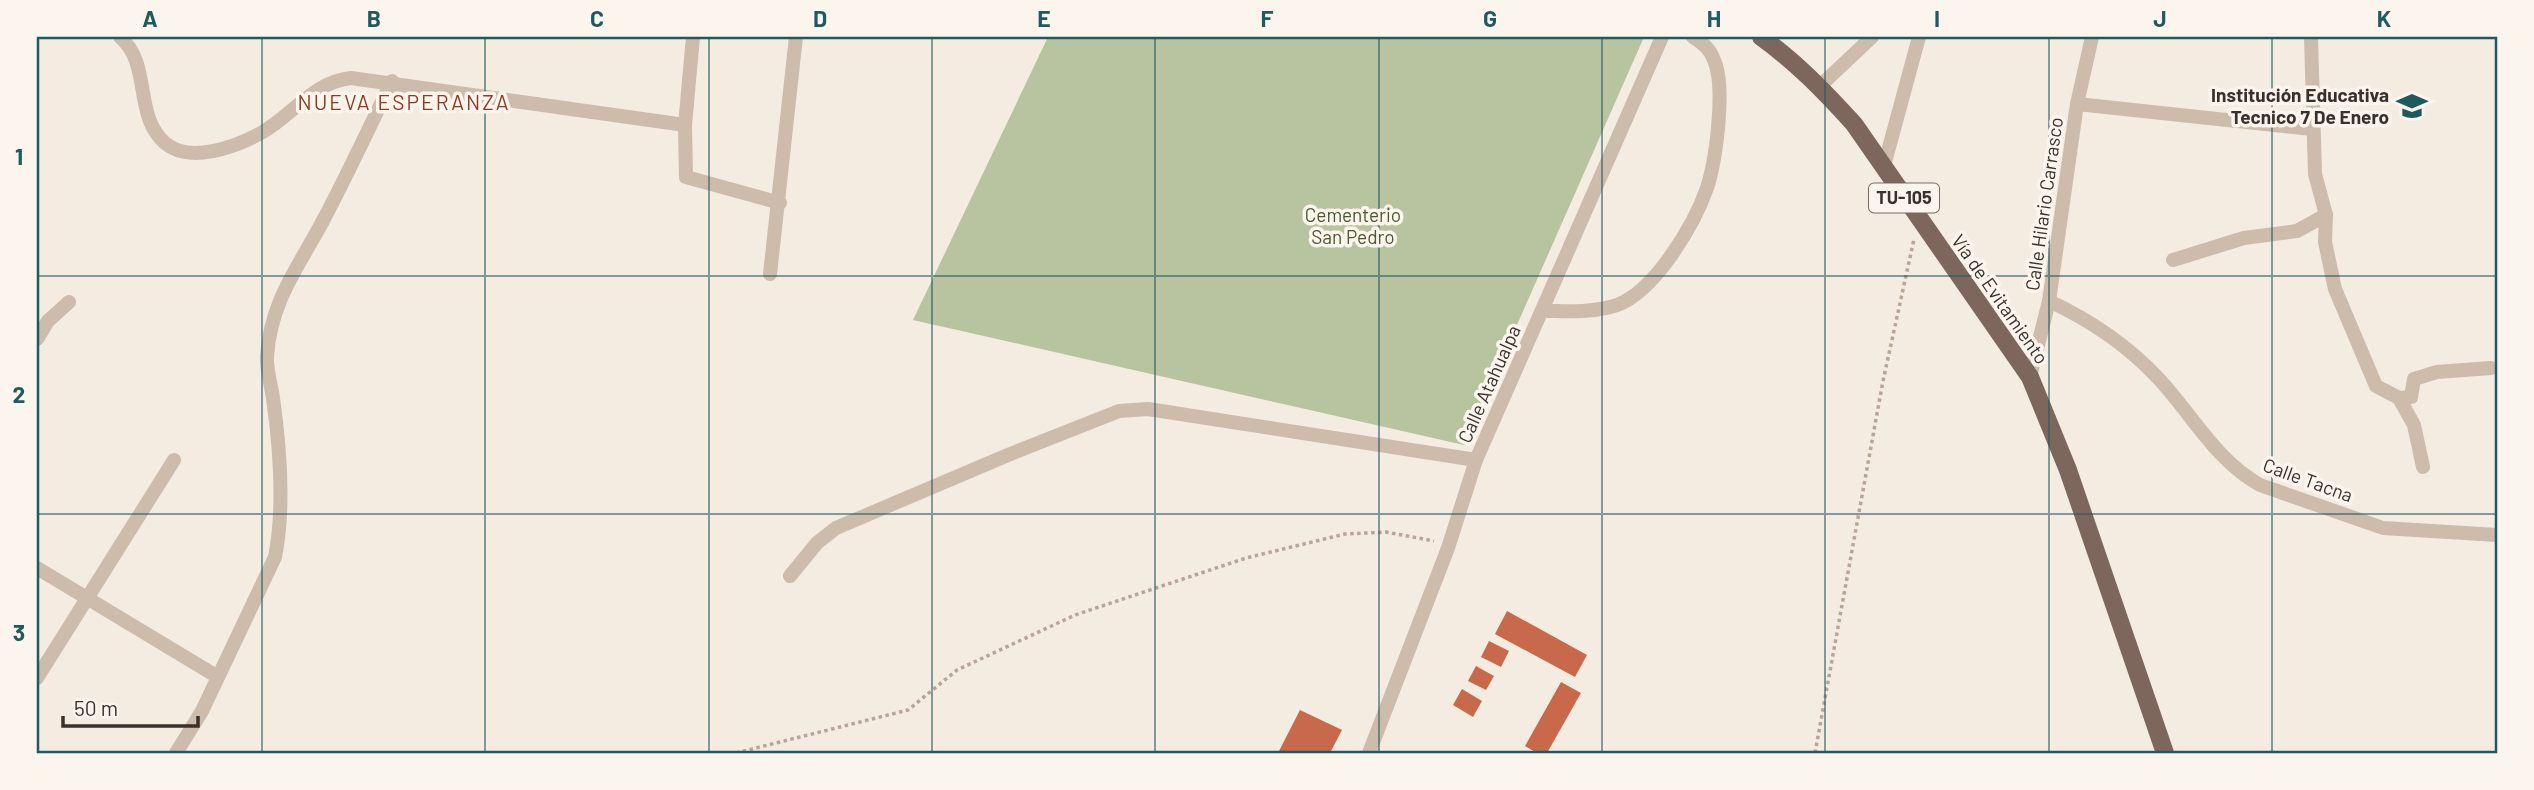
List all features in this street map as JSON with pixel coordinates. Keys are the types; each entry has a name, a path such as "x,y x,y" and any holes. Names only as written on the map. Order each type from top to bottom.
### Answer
{"main road":[{"name":"Vía de Evitamiento","path":"1760,37 1785,54 1820,86 1854,124 2031,377 2068,470 2165,753"}],"street":[{"path":"120,37 130,45 135,57 151,126 176,152 195,154 260,133 333,80 351,78 392,81 685,125"},
{"path":"693,37 685,125 686,177 780,203"},
{"path":"770,274 780,203 796,37"},
{"name":"Calle Atahualpa","path":"1369,753 1448,548 1476,460 1662,37"},
{"path":"1542,311 1580,311 1618,304 1651,281 1686,232 1707,187 1716,134 1719,90 1715,62 1704,44 1693,37"},
{"path":"1820,86 1872,37"},
{"path":"1884,166 1919,37"},
{"name":"Calle Hilario Carrasco","path":"2031,377 2049,301 2077,104 2092,37"},
{"path":"2311,37 2315,174 2326,215 2325,242 2335,289 2376,386 2399,398 2410,397 2414,379 2437,372 2491,368"},
{"path":"176,753 218,677 275,557 280,530 274,399 266,359 271,322 287,279 324,218 392,81"},
{"path":"2077,104 2312,129"},
{"path":"2173,260 2244,238 2297,231 2326,215"},
{"name":"Calle Tacna","path":"2049,301 2100,327 2157,377 2216,451 2243,476 2260,485 2384,528 2497,535"},
{"path":"37,339 48,321 69,302"},
{"path":"2399,398 2414,425 2423,467"},
{"path":"790,576 817,543 836,528 1119,411 1148,409 1476,460"},
{"path":"37,678 174,460"},
{"path":"37,568 218,677"}],"path":[{"path":"1815,753 1883,381 1919,220"},
{"path":"736,753 908,710 957,670 1075,615 1246,558 1345,534 1386,532 1426,537 1448,548"}],"green space":[{"name":"Cementerio San Pedro","path":"1048,37 1644,37 1464,445 913,320"}],"building":[{"path":"1507,611 1587,655 1575,677 1495,634"},
{"path":"1489,641 1509,651 1501,667 1481,657"},
{"path":"1476,666 1494,676 1486,690 1468,681"},
{"path":"1561,682 1581,693 1547,753 1537,753 1525,746"},
{"path":"1462,689 1482,701 1473,717 1453,705"},
{"path":"1300,710 1342,730 1330,753 1278,753"}],"place":[{"name":"Institución Educativa Tecnico 7 De Enero","path":"2412,106"}],"district":[{"name":"NUEVA ESPERANZA","path":"404,103"}]}
